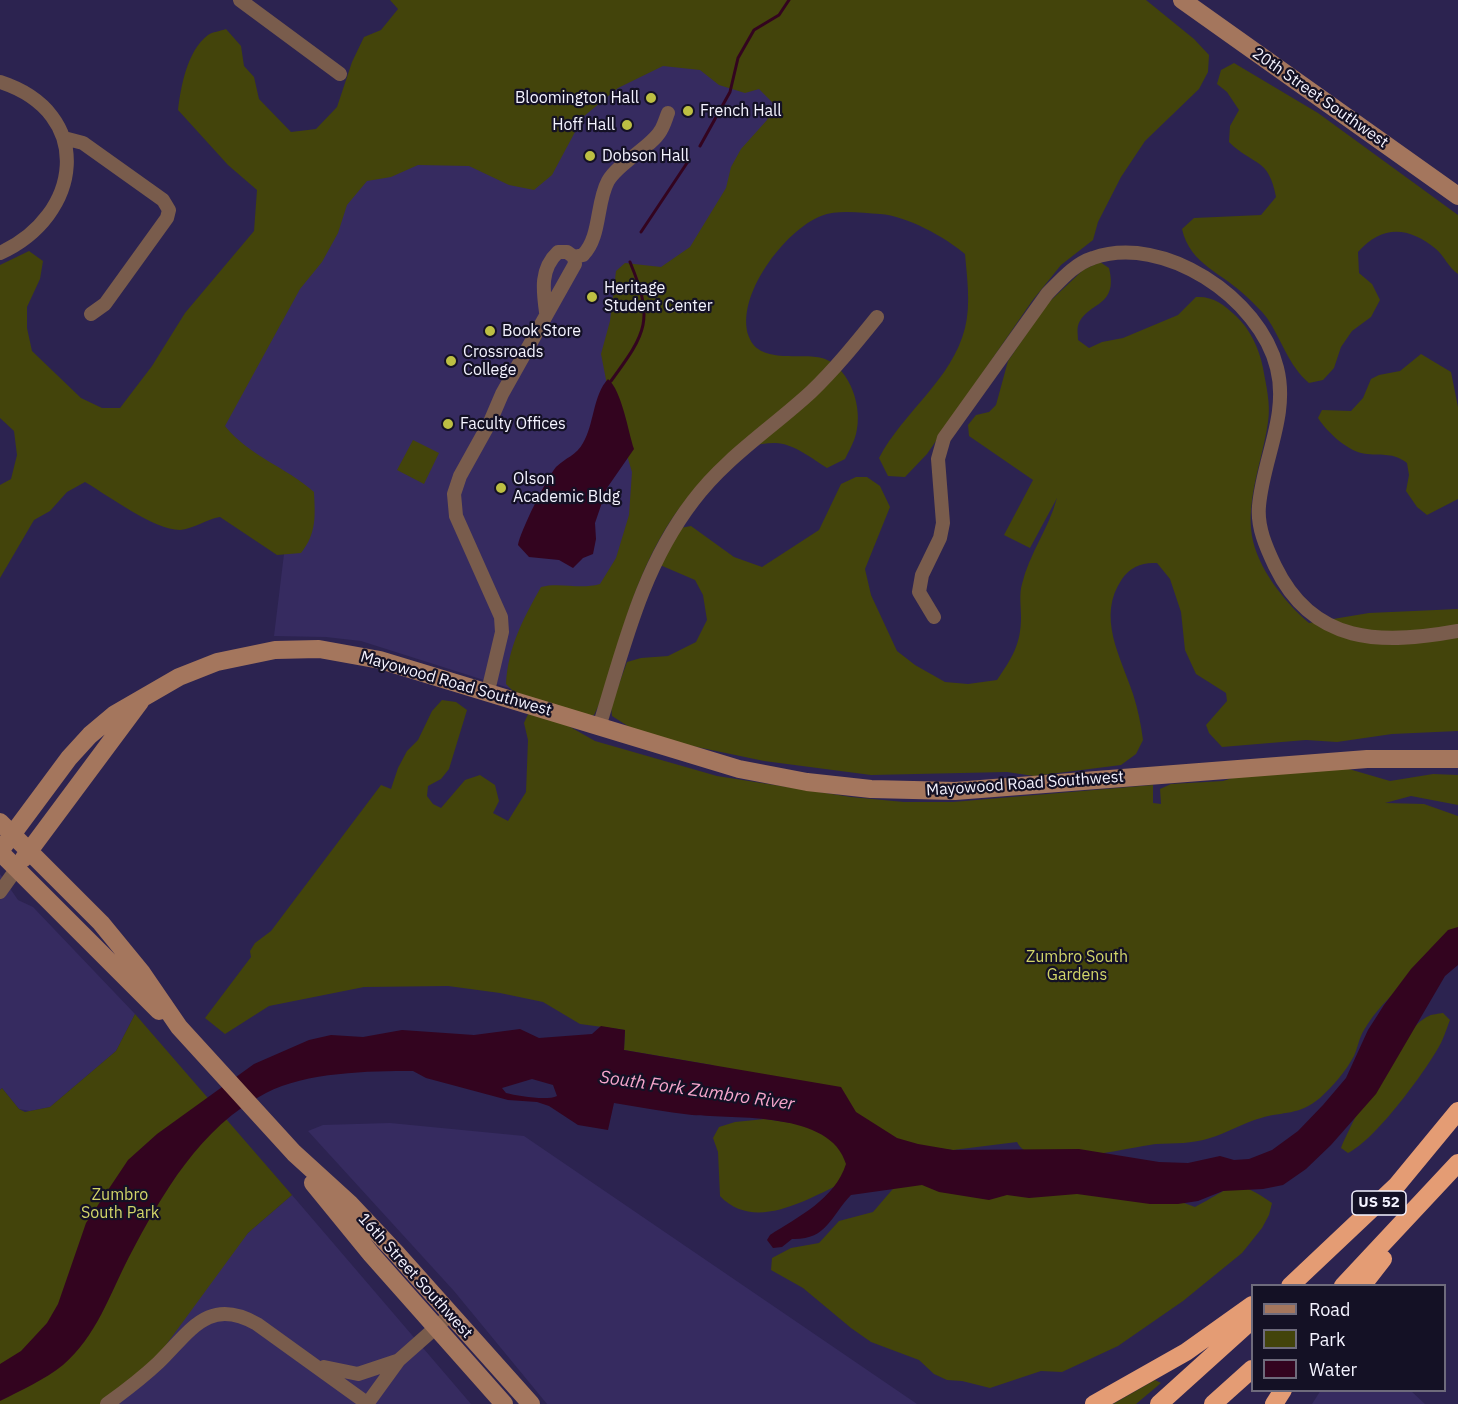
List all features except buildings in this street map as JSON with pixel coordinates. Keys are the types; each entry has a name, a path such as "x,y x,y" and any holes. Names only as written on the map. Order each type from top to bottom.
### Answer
{"highway":[{"name":"US 52","path":"1292,1284 1397,1185 1458,1111"},
{"name":"US 52","path":"1345,1284 1458,1163"},
{"path":"1364,1284 1446,1178"},
{"path":"1282,1284 1355,1226"},
{"path":"1094,1404 1186,1352 1251,1306"},
{"path":"1159,1404 1251,1321"},
{"path":"1213,1404 1251,1370"}],"street":[{"path":"240,0 340,74"},
{"name":"20th Street Southwest","path":"1182,0 1458,196"},
{"path":"0,82 40,104 64,138 67,168 53,208 31,236 0,254"},
{"path":"574,257 583,255 592,241 599,205 608,181 618,169 660,132 668,113"},
{"path":"64,138 84,143 163,200 169,210 166,218 105,304 91,314"},
{"path":"488,691 502,632 501,617 456,516 454,494 460,476 546,312 575,264 574,257 567,252 558,252 550,259 543,287 546,312"},
{"path":"934,617 919,592 922,575 940,538 943,523 938,459 944,438 1006,350 1060,280 1092,258 1120,253 1150,256 1182,266 1207,278 1232,295 1246,310 1268,342 1277,367 1281,395 1278,421 1261,491 1261,528 1279,574 1310,613 1333,629 1349,634 1428,636 1458,631"},
{"path":"599,727 641,590 672,530 716,475 811,392 848,354 877,317"},
{"name":"Mayowood Road Southwest","path":"0,851 6,828 79,746 115,714 179,677 217,662 240,655 296,649 338,651 369,657 748,771 807,782 914,792 1008,788 1367,759 1458,759"},
{"name":"Mayowood Road Southwest","path":"17,868 141,701"},
{"name":"16th Street Southwest","path":"6,828 87,907 128,955 179,1027"},
{"name":"16th Street Southwest","path":"0,851 129,983 179,1027 294,1153 350,1204 531,1404"},
{"path":"0,892 17,868"},
{"name":"16th Street Southwest","path":"294,1153 307,1175 342,1219 504,1404"},
{"path":"107,1404 158,1363 200,1321 220,1313 244,1316 367,1404 399,1360 451,1314"},
{"path":"309,1361 330,1370 358,1374 399,1360"}],"shaded area":[{"name":"Crossroads College","path":"429,0 920,0 684,323 681,500 644,558 594,715 361,641 326,637 274,636 284,554 117,430"},
{"path":"0,874 18,900 33,907 135,1014 116,1051 50,1107 30,1111 19,1109 2,1088 0,1090"},
{"path":"390,1123 524,1136 917,1404 547,1404 454,1291 308,1131 323,1125"},
{"path":"292,1195 471,1404 107,1404 248,1233"},
{"path":"1320,1392 1412,1392 1425,1404 1312,1404"}],"green space":[{"path":"390,0 1146,0 1194,39 1209,55 1208,72 1199,89 1145,141 1121,177 1098,222 1093,240 1061,265 1032,301 927,454 905,477 888,476 879,458 889,441 938,380 959,347 968,310 965,254 925,228 880,214 850,212 828,214 807,224 792,235 778,250 756,285 749,303 746,321 749,337 763,352 772,355 825,359 842,372 853,391 858,413 858,424 853,443 845,459 827,468 802,452 781,443 752,446 736,452 707,477 668,525 653,552 629,609 602,698 594,715 584,716 516,694 506,684 507,671 517,634 541,587 600,584 616,558 629,515 632,472 609,395 601,354 610,321 616,271 625,263 661,267 690,247 726,188 731,167 741,149 767,120 773,103 759,89 745,93 719,85 700,70 663,66 618,88 583,117 552,175 534,190 509,185 469,166 418,165 391,177 367,181 347,205 338,233 322,262 300,289 225,426 245,445 314,492 315,516 312,531 301,553 277,555 220,517 185,529 169,529 145,519 85,482 67,492 50,511 34,520 0,578 0,485 11,479 17,455 14,431 0,418 0,265 29,251 43,261 40,279 27,307 27,328 32,351 81,398 102,408 120,408 152,366 185,313 254,231 257,190 228,165 178,110 183,80 195,50 208,35 226,29 241,46 244,66 254,77 259,99 291,132 316,129 337,107 352,62 364,37 381,30 398,9"},
{"path":"1234,63 1318,113 1458,215 1458,274 1426,241 1405,233 1386,233 1376,237 1358,252 1359,273 1372,284 1380,300 1371,317 1352,331 1341,347 1334,368 1323,380 1309,383 1302,376 1290,360 1265,315 1238,289 1200,260 1186,241 1182,229 1194,218 1261,215 1276,197 1273,184 1264,168 1229,142 1230,126 1239,110 1227,92 1217,84 1221,70"},
{"path":"1100,262 1109,268 1110,291 1106,298 1082,318 1078,327 1078,340 1089,348 1102,342 1123,338 1178,315 1196,297 1218,302 1246,327 1259,353 1269,401 1266,436 1251,507 1252,536 1266,572 1282,595 1309,623 1369,613 1458,609 1458,731 1392,734 1337,742 1306,740 1222,747 1209,733 1206,725 1227,701 1226,693 1196,674 1185,650 1181,612 1170,579 1157,563 1141,564 1129,571 1115,593 1111,608 1113,637 1135,700 1143,740 1136,754 1121,765 1034,776 1007,772 871,775 764,761 673,742 634,730 612,716 611,706 627,662 641,658 668,656 696,642 707,620 703,595 695,580 660,565 680,528 691,526 734,557 762,567 819,530 841,484 856,477 867,477 880,486 890,507 865,569 871,595 897,651 915,665 945,682 968,684 997,680 1011,658 1017,643 1021,627 1020,596 1025,573 1057,498 1030,548 1004,535 1033,480 969,436 968,425 976,415 989,412 996,405 1008,361 1046,305 1083,270"},
{"path":"1421,354 1451,372 1458,407 1458,499 1427,515 1417,507 1406,491 1409,475 1407,463 1392,456 1360,453 1353,450 1333,435 1318,418 1322,410 1351,411 1363,398 1371,379 1400,371"},
{"path":"413,440 439,453 424,484 397,470"},
{"name":"Zumbro South Gardens","path":"442,700 456,702 467,710 449,769 441,779 428,786 427,796 433,804 441,808 465,780 480,775 495,785 499,801 493,813 508,821 526,792 528,740 524,723 529,712 558,720 595,741 717,776 851,797 904,802 953,802 1153,785 1153,803 1161,804 1160,789 1171,784 1223,781 1244,774 1342,767 1390,781 1433,774 1458,775 1458,805 1411,796 1385,803 1424,804 1458,816 1458,938 1383,1004 1364,1030 1347,1067 1330,1088 1312,1104 1298,1110 1254,1120 1203,1140 1156,1144 1082,1156 1041,1156 1026,1151 1017,1142 953,1150 888,1142 712,1065 624,1050 625,1030 580,1024 543,1002 500,993 448,986 364,987 269,1006 225,1034 205,1018 251,957 250,951 255,943 271,931 381,785 391,789 407,751 418,740 432,711"},
{"path":"1443,1013 1450,1020 1443,1039 1409,1091 1384,1122 1359,1146 1348,1153 1341,1148 1366,1097 1392,1055 1417,1024 1429,1016"},
{"name":"Zumbro South Park","path":"135,1014 292,1195 248,1233 144,1375 107,1404 0,1404 0,1090 2,1088 19,1109 25,1112 50,1107 116,1051"},
{"path":"765,1119 812,1126 831,1132 851,1156 842,1183 797,1204 764,1212 748,1212 720,1196 718,1152 713,1138 719,1127 735,1122"},
{"path":"898,1183 1173,1199 1195,1207 1226,1190 1240,1187 1259,1194 1272,1203 1262,1228 1242,1253 1183,1301 1118,1346 1062,1372 1041,1371 990,1388 947,1380 934,1374 919,1360 871,1342 803,1288 771,1270 772,1258 791,1248 819,1243 839,1221 873,1212"},
{"path":"1155,1380 1161,1383 1136,1404 1113,1404"}],"water":[{"path":"608,379 621,402 634,449 607,488 595,523 596,539 593,554 583,558 573,568 559,560 529,557 518,545 529,517 556,467 578,451 583,443 599,393"},
{"name":"South Fork Zumbro River","path":"1458,927 1458,965 1445,976 1376,1094 1331,1145 1306,1169 1283,1185 1263,1189 1223,1191 1198,1201 1178,1204 1150,1204 1077,1194 1029,1198 1007,1195 989,1200 939,1192 922,1185 851,1195 821,1231 813,1236 792,1239 782,1247 773,1248 767,1240 770,1235 825,1197 841,1176 846,1164 837,1147 822,1135 802,1126 756,1118 692,1115 614,1103 608,1130 578,1125 549,1106 537,1102 508,1100 426,1078 413,1071 338,1074 282,1086 243,1107 221,1124 185,1164 155,1210 101,1314 85,1342 75,1354 48,1375 0,1401 0,1364 21,1351 47,1323 58,1304 86,1223 128,1160 157,1134 254,1064 309,1040 331,1035 363,1037 402,1030 474,1035 520,1029 539,1038 592,1034 601,1026 625,1030 624,1050 841,1087 856,1112 897,1138 918,1144 953,1150 1079,1149 1159,1162 1188,1163 1220,1156 1234,1160 1249,1159 1272,1150 1298,1131 1323,1105 1346,1078 1368,1030 1384,1005 1411,969 1448,930","holes":["532,1079 553,1085 557,1096 546,1098 506,1093 502,1088"]}],"waterway":[{"path":"700,146 730,92 738,58 754,30 779,15 789,0"},
{"path":"641,232 687,163"},
{"path":"611,381 633,350 643,325 642,298 630,262"}],"place":[{"name":"Bloomington Hall","path":"651,98"},
{"name":"French Hall","path":"688,111"},
{"name":"Hoff Hall","path":"627,125"},
{"name":"Dobson Hall","path":"590,156"},
{"name":"Heritage Student Center","path":"592,297"},
{"name":"Book Store","path":"490,331"},
{"name":"Crossroads College","path":"451,361"},
{"name":"Faculty Offices","path":"448,424"},
{"name":"Olson Academic Bldg","path":"501,488"}]}
